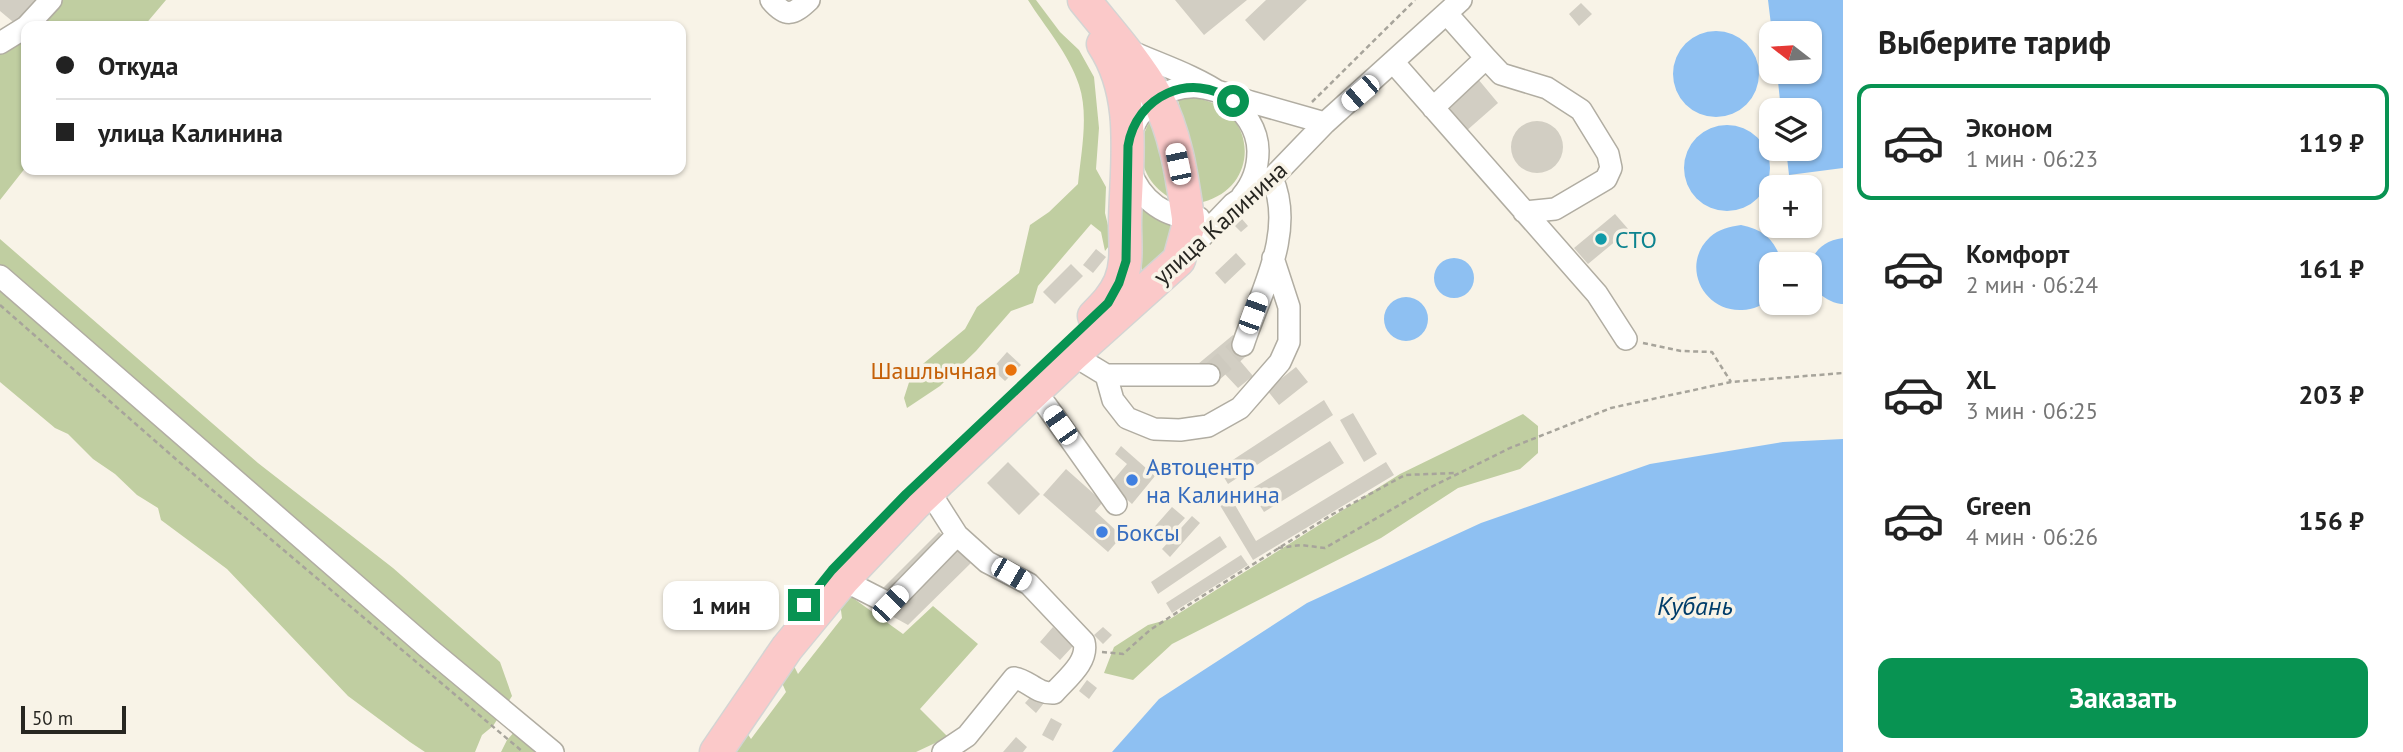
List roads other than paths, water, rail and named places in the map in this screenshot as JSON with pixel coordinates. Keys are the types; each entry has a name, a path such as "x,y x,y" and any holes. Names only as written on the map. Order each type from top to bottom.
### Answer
{"highway":[{"path":"1068,0 1100,25 1157,98 1172,137 1188,218 1179,260"},
{"name":"улица Калинина","path":"700,752 714,727 775,640 832,570 906,494 1108,303 1119,283 1126,261 1128,155 1121,81 1100,25"},
{"name":"улица Калинина","path":"716,752 787,648 844,580 929,491 1073,355 1179,260"}],"street":[{"path":"31,21 51,0"},
{"path":"771,0 780,10 788,13 797,12 809,0"},
{"path":"1454,7 1486,58 1501,74 1547,88 1581,110 1608,154 1611,168 1606,179 1555,209 1524,212"},
{"name":"улица Калинина","path":"1179,260 1233,204 1272,177 1325,123 1454,7"},
{"path":"1100,25 1218,92 1242,109 1252,124 1258,159 1254,176 1233,204 1212,215 1188,218 1168,213 1147,199 1135,183 1128,155 1136,121 1157,98 1183,88 1205,88 1218,92 1325,123"},
{"path":"0,43 21,29"},
{"path":"1433,108 1486,58"},
{"path":"1394,63 1597,294 1626,339"},
{"path":"1243,345 1273,258 1281,216 1280,201 1272,177"},
{"path":"1106,375 1113,400 1127,418 1154,429 1180,430 1208,426 1240,408 1280,362 1289,342 1289,307 1273,258"},
{"path":"0,276 428,648 553,752"},
{"path":"1073,355 1106,375 1209,374"},
{"path":"1032,393 1046,405 1116,504"},
{"path":"929,491 957,535 987,562 1029,584 1084,642 1086,649 1083,659 1054,693 1040,692 1020,678 1014,678 968,736 943,752"},
{"path":"844,580 890,604 957,535"}],"water":[{"path":"1768,0 1843,0 1843,168 1789,175 1787,161 1822,161 1822,98 1780,98 1778,84 1822,84 1822,21 1771,21"},
{"path":"1708,32 1724,32 1740,39 1751,50 1758,66 1758,82 1751,98 1740,109 1724,116 1708,116 1692,109 1681,98 1674,82 1674,66 1681,50 1692,39"},
{"path":"1719,126 1735,126 1751,133 1759,140 1759,161 1769,161 1769,175 1759,175 1759,196 1751,203 1735,210 1719,210 1703,203 1692,192 1685,176 1685,160 1692,144 1703,133"},
{"path":"1741,225 1749,227 1759,231 1759,238 1768,238 1777,249 1778,252 1759,252 1758,306 1742,310 1728,309 1716,303 1700,285 1697,260 1701,248 1710,237 1724,229"},
{"path":"1843,238 1843,304 1822,295 1822,252 1817,252 1829,242"},
{"path":"1454,258 1462,259 1468,264 1473,270 1473,286 1468,292 1462,297 1454,298 1446,297 1440,292 1435,286 1434,278 1435,270 1440,264 1446,259"},
{"path":"1406,297 1421,304 1428,319 1421,334 1406,341 1391,334 1384,319 1391,304"},
{"name":"Кубань","path":"1843,439 1843,752 1112,752 1159,699 1307,603 1481,523 1650,464 1783,442"}],"tunnel":[{"path":"1209,375 1243,345"}],"place":[{"name":"СТО","path":"1601,239"},
{"name":"Шашлычная","path":"1011,370"},
{"name":"Автоцентр на Калинина","path":"1132,480"},
{"name":"Боксы","path":"1102,532"}]}
